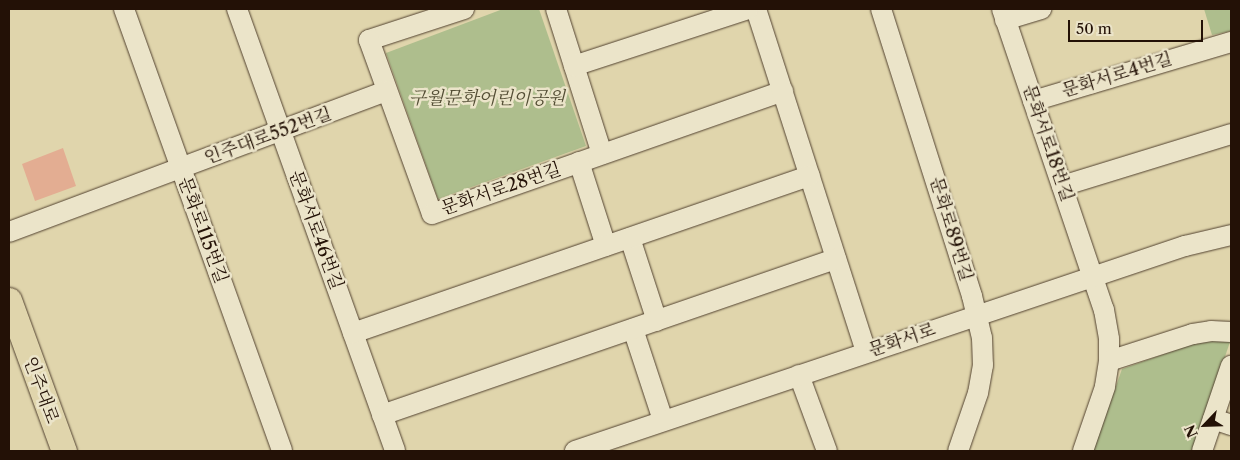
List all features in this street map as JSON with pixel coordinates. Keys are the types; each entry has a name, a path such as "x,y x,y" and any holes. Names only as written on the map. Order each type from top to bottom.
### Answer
{"main road":[{"name":"인주대로","path":"9,300 64,451"}],"street":[{"name":"문화로115번길","path":"124,9 282,451"},
{"name":"문화서로46번길","path":"237,9 395,451"},
{"name":"문화서로28번길","path":"464,9 369,40 432,214 783,91"},
{"path":"556,9 602,154"},
{"path":"574,66 748,9"},
{"path":"756,9 866,352"},
{"name":"문화로89번길","path":"882,9 978,315 982,338 983,365 978,393 958,451"},
{"path":"1004,15 1041,9"},
{"name":"문화서로18번길","path":"1004,15 1104,310 1109,339 1109,361 1105,387 1083,451"},
{"name":"문화서로4번길","path":"1033,101 1231,42"},
{"name":"인주대로552번길","path":"9,232 388,91"},
{"path":"1062,186 1231,134"},
{"path":"579,162 606,246"},
{"path":"353,333 810,176"},
{"name":"문화서로","path":"575,451 1185,246 1231,235"},
{"path":"630,238 657,321"},
{"path":"382,415 836,260"},
{"path":"633,329 663,420"},
{"path":"1109,361 1193,334 1211,331 1231,332"},
{"path":"1202,451 1222,422 1231,366"},
{"path":"800,374 827,451"}],"green space":[{"name":"구월문화어린이공원","path":"503,9 539,9 586,146 438,199 386,53"},
{"path":"1204,9 1231,9 1231,31 1212,35"},
{"path":"1231,339 1193,451 1093,451 1122,369 1195,343"}],"building":[{"path":"63,148 76,186 35,201 22,164"}]}
